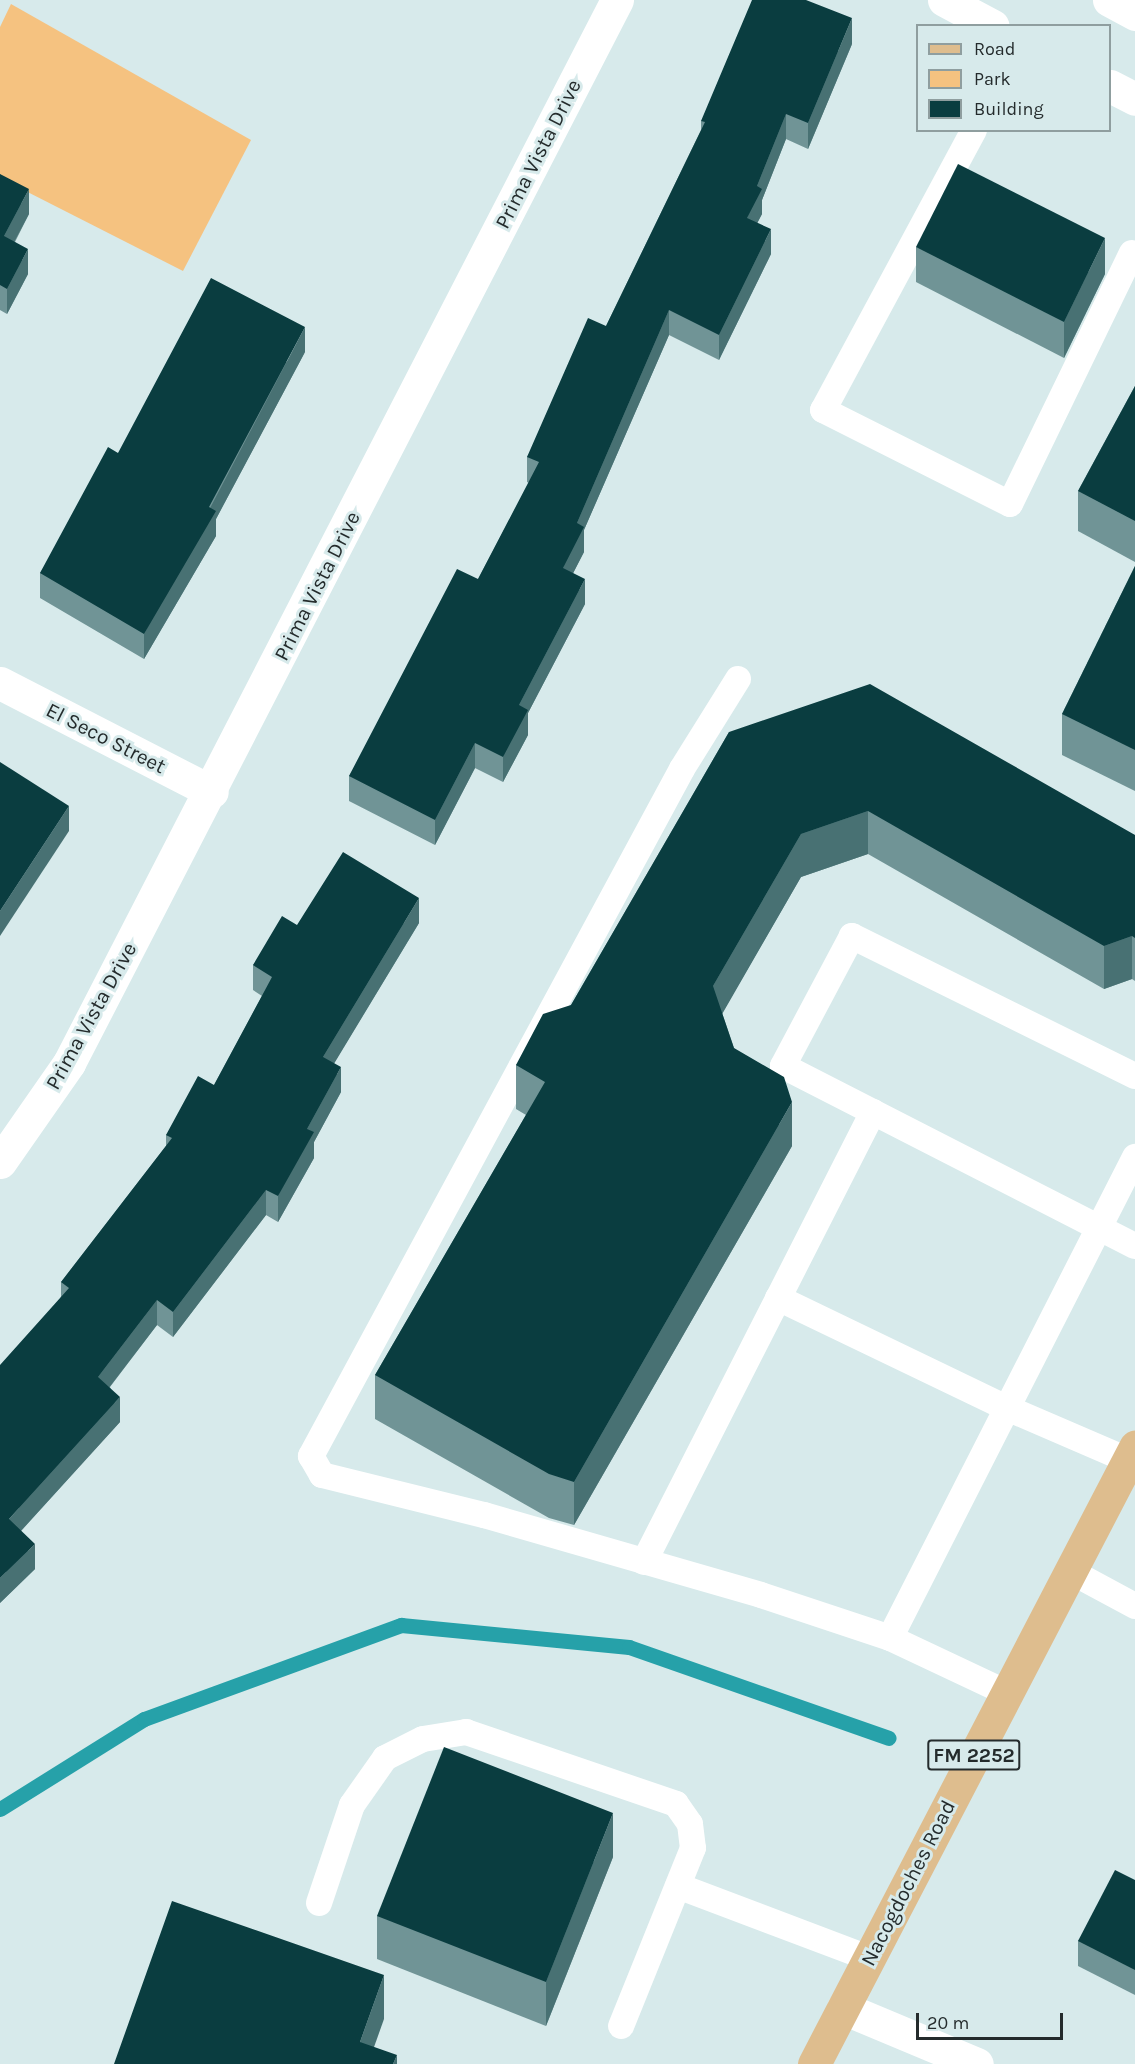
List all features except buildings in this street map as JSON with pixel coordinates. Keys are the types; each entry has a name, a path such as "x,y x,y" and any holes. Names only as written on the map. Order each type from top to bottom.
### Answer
{"main road":[{"name":"Nacogdoches Road","path":"814,2064 1132,1453"}],"street":[{"name":"Prima Vista Drive","path":"0,1162 69,1063 212,792 617,0"},
{"path":"944,0 989,24"},
{"path":"1109,0 1135,14"},
{"path":"1111,87 1135,99"},
{"name":"El Seco Street","path":"0,683 212,792"},
{"path":"843,2007 977,2064"}],"lane":[{"path":"973,132 823,410 1010,504 1134,252"},
{"path":"738,680 682,769 310,1456 322,1475 484,1515 890,1638 1007,1693"},
{"path":"1135,1076 852,936 783,1066 1135,1246"},
{"path":"644,1562 873,1112"},
{"path":"890,1638 1135,1157"},
{"path":"778,1298 1007,1408 1132,1453"},
{"path":"1070,1571 1135,1606"},
{"path":"319,1903 352,1805 385,1758 423,1739 466,1732 676,1804 690,1824 693,1848 621,2026"},
{"path":"678,1886 869,1958"}],"green space":[{"path":"11,4 251,140 183,271 0,178 0,27"}],"waterway":[{"path":"0,1809 144,1719 401,1625 629,1647 889,1738"}]}
